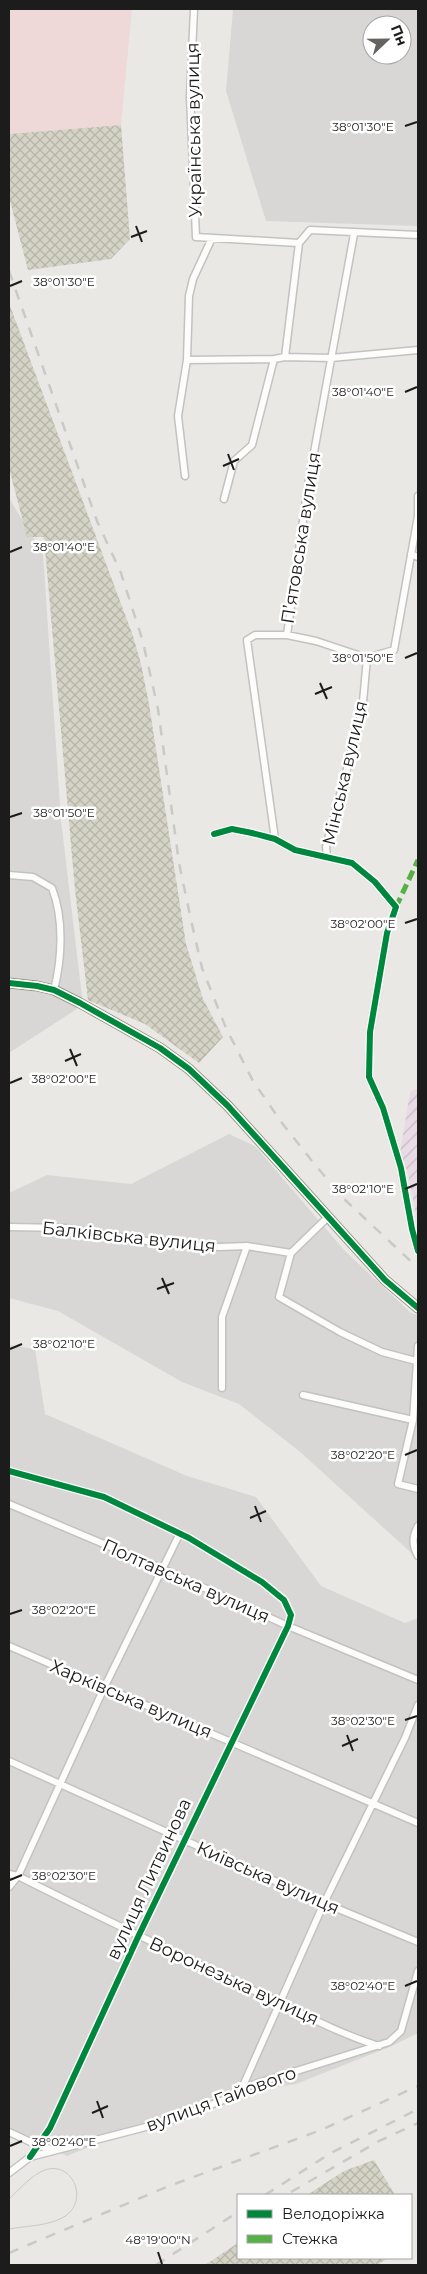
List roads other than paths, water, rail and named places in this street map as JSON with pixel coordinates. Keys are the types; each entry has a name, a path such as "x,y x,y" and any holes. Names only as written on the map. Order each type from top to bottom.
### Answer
{"street":[{"name":"Українська вулиця","path":"194,9 190,96 196,237 299,242"},
{"path":"285,357 299,242 310,230 354,234 418,235"},
{"name":"П’ятовська вулиця","path":"275,839 247,640 254,635 286,635 308,485 354,234"},
{"path":"185,476 178,416 187,360 189,296 193,279 212,238"},
{"path":"187,360 274,359 285,357 331,358 418,350"},
{"path":"224,499 234,460 252,444 274,359"},
{"path":"286,635 316,641 367,658 394,650 418,516 418,496"},
{"path":"411,554 418,557"},
{"name":"Мінська вулиця","path":"327,857 326,847 362,713 367,658"},
{"path":"214,834 232,829 275,839 295,850 352,863 375,882 396,907 387,933 370,1032 369,1077 383,1108 401,1168 418,1251"},
{"path":"9,875 33,877 52,888 57,900 60,952 54,990"},
{"path":"9,983 54,990 156,1046 189,1069 228,1106 385,1280 418,1308"},
{"path":"328,1217 291,1253 279,1297 340,1332 382,1352 416,1361"},
{"name":"Балківська вулиця","path":"9,1227 64,1228 172,1245 247,1246 291,1253"},
{"path":"222,1388 222,1317 247,1246"},
{"path":"418,1346 412,1420 398,1484 418,1489"},
{"path":"303,1395 412,1420"},
{"path":"9,1471 104,1497 180,1533 262,1582 284,1600 291,1615 288,1626"},
{"name":"Полтавська вулиця","path":"9,1504 163,1569 288,1626 418,1680"},
{"path":"418,1526 414,1535 414,1547 418,1556"},
{"path":"9,1887 18,1876 104,1688 180,1533"},
{"name":"вулиця Литвинова","path":"30,2157 50,2128 138,1937 288,1626"},
{"name":"Харківська вулиця","path":"9,1646 418,1823"},
{"path":"242,2088 324,1904 371,1803 405,1738 418,1705"},
{"name":"Київська вулиця","path":"9,1761 60,1786 324,1904 418,1942"},
{"name":"Воронезька вулиця","path":"9,1874 18,1876 138,1937 363,2041 379,2046"},
{"name":"вулиця Гайового","path":"9,2173 30,2157 169,2121 226,2099 242,2088 389,2042 401,2031 418,1971"},
{"path":"9,2132 39,2146 58,2151"}],"tram line":[{"path":"9,2199 35,2175 45,2170 55,2169 64,2171 70,2177 75,2185 77,2194 76,2203 71,2211 62,2218 43,2224 9,2229"}],"railway":[{"path":"9,271 97,521 121,573 143,642 158,709 179,863 191,920 202,968 226,1028 253,1081 282,1123 312,1161 343,1198 418,1268"},
{"path":"9,2253 169,2186 321,2130 418,2086"},
{"path":"267,2194 331,2153 418,2109"},
{"path":"291,2192 379,2141 418,2123"},
{"path":"156,2265 237,2213"}]}
